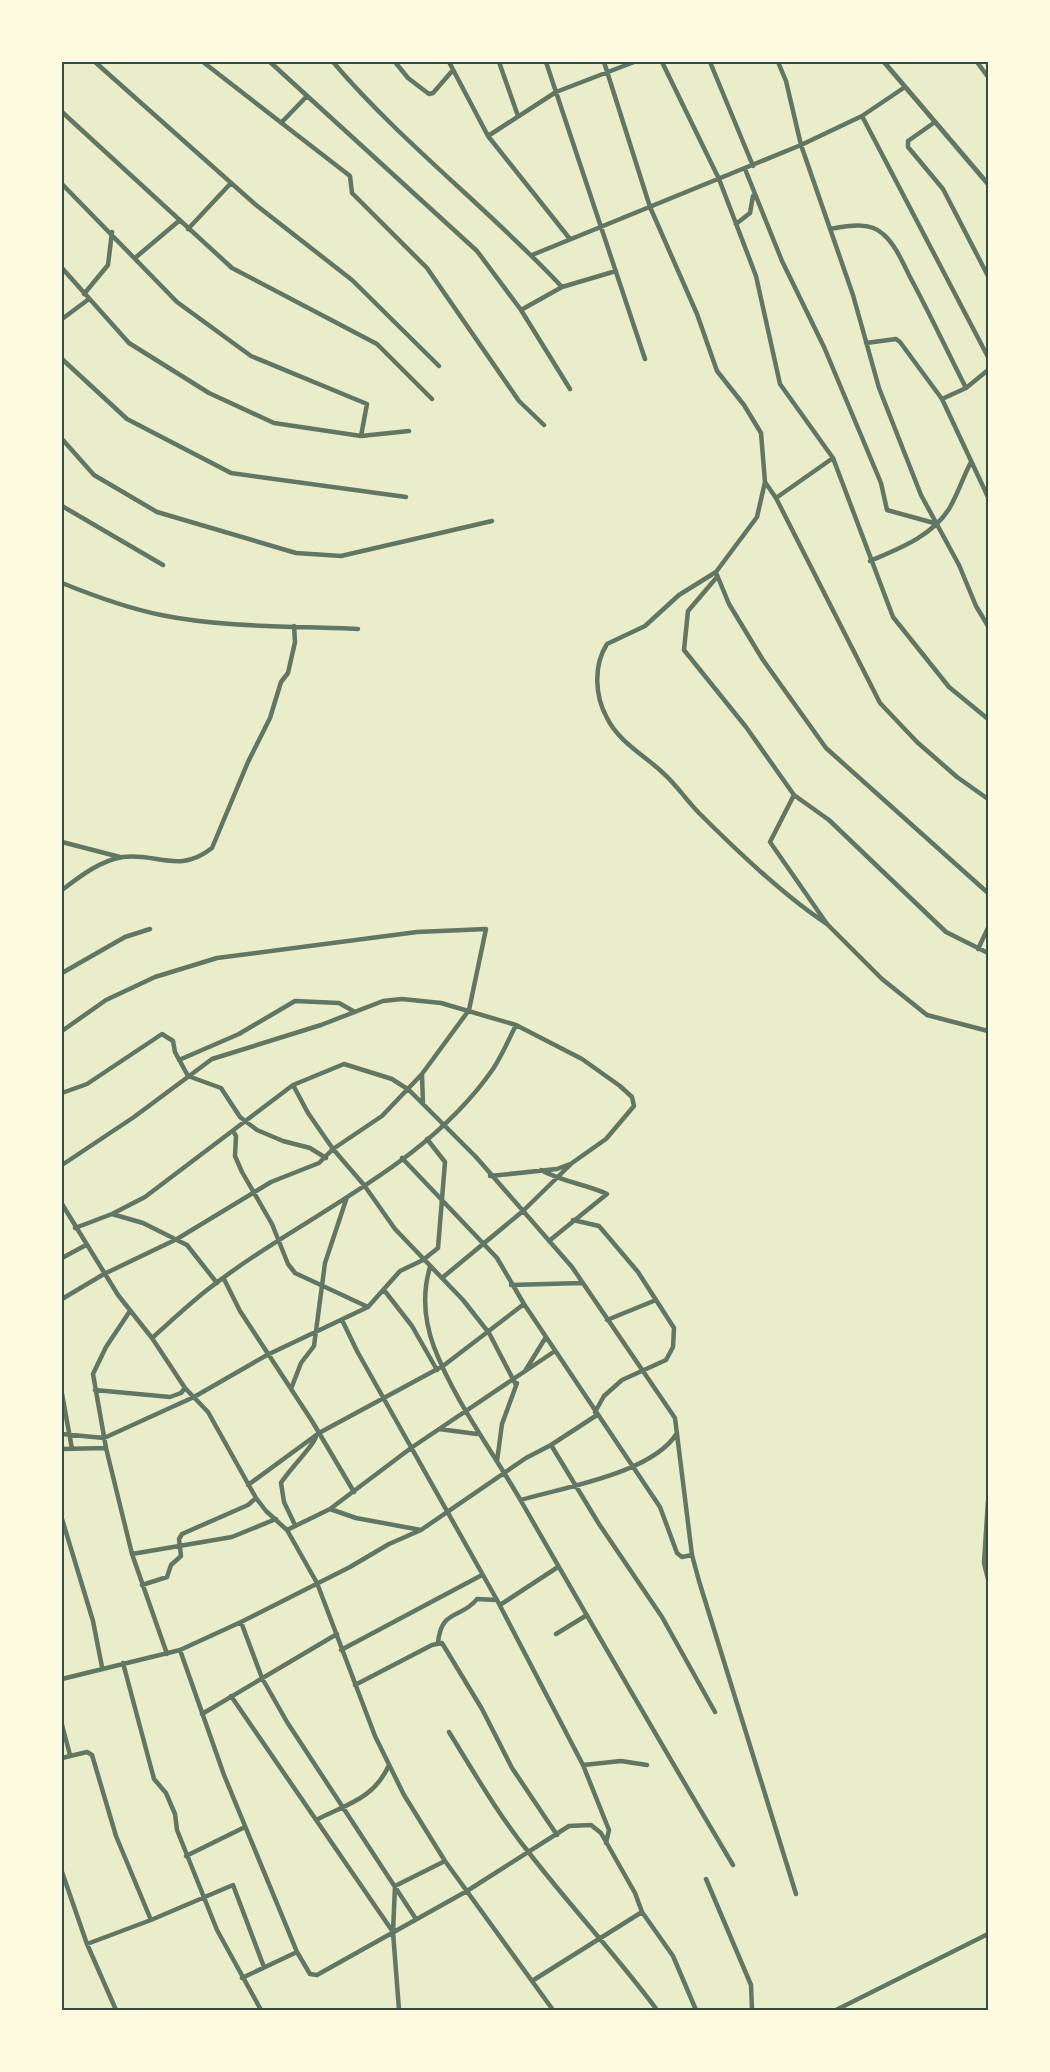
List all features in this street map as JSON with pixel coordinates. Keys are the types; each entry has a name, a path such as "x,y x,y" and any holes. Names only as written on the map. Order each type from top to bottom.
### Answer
{"street":[{"path":"95,62 231,183 352,280 439,366"},
{"path":"203,62 350,176 352,193 427,268 519,401 544,425"},
{"path":"270,62 477,251 521,310 570,389"},
{"path":"333,62 417,148 532,255 562,287"},
{"path":"395,62 408,78 429,94 433,93 453,70"},
{"path":"448,62 488,136 570,239"},
{"path":"499,62 518,116"},
{"path":"546,62 645,359"},
{"path":"604,62 650,207 697,314 717,371 744,405 761,433 765,482 757,517 688,611 684,650 746,727 794,795 829,820 946,932 988,953"},
{"path":"488,136 556,92 634,62"},
{"path":"662,62 719,179 756,276 780,384 833,458 893,617 949,687 988,718"},
{"path":"710,62 753,166"},
{"path":"778,62 786,81 801,145 892,421 935,524 959,566 976,606 988,626"},
{"path":"884,62 988,184"},
{"path":"977,62 988,77"},
{"path":"532,255 801,145 862,116 905,87"},
{"path":"281,123 307,96"},
{"path":"62,112 232,268 377,344 432,399"},
{"path":"862,116 988,357"},
{"path":"935,122 908,141 908,147 943,189 988,276"},
{"path":"746,169 782,261 824,347 881,483 887,510 935,524"},
{"path":"188,229 231,183"},
{"path":"62,184 177,302 251,356 368,404 361,436"},
{"path":"735,224 750,213 752,189"},
{"path":"135,258 180,220"},
{"path":"830,229 868,226 883,233 902,261 966,388"},
{"path":"84,294 108,265 111,232"},
{"path":"62,268 129,343 209,393 274,423 361,436 410,431"},
{"path":"521,310 562,287 616,271"},
{"path":"62,319 89,299"},
{"path":"866,343 898,340 942,399 988,497"},
{"path":"62,359 127,419 231,473 406,497"},
{"path":"942,399 966,388 988,370"},
{"path":"62,439 94,475 157,512 296,554 341,556 492,520"},
{"path":"776,498 833,458"},
{"path":"870,561 918,538 935,524 951,505 971,462"},
{"path":"765,482 776,498 880,703 917,742 957,777 988,799"},
{"path":"62,506 163,565"},
{"path":"716,574 729,604 763,660 826,748 988,893"},
{"path":"716,574 679,595 645,626 607,644 601,657 597,682 602,706 607,719 620,737 663,772 722,834 808,912 827,924"},
{"path":"62,583 110,602 162,615 358,629"},
{"path":"62,842 121,857 143,857 174,863 187,861 212,848 248,762 270,718 281,682 288,673 295,642 294,626"},
{"path":"794,795 770,842 827,924 882,979 927,1015 988,1031"},
{"path":"62,890 84,873 121,857"},
{"path":"978,949 988,928"},
{"path":"62,973 125,937 150,929"},
{"path":"62,1031 106,1000 155,977 217,958 417,932 486,929 469,1010 409,1090 374,1123 333,1149 326,1158 272,1182 177,1239 104,1274 62,1299"},
{"path":"62,1165 134,1117 212,1059 383,1001 402,999 441,1003 469,1010 516,1025 582,1059 620,1086 634,1101 633,1110 606,1139 572,1163 523,1211 442,1278"},
{"path":"179,1060 239,1034 296,1001 339,1003 355,1012"},
{"path":"152,1338 217,1283 347,1197 427,1139 461,1107 493,1068 516,1025"},
{"path":"62,1093 87,1084 162,1034 173,1041 179,1060 188,1076 222,1088 237,1113 257,1130 283,1141 310,1148 326,1158"},
{"path":"75,1228 112,1214 146,1197 293,1085 346,1064 392,1078 409,1090 443,1124 549,1241 582,1283 675,1418 692,1555 796,1894"},
{"path":"422,1074 423,1105"},
{"path":"293,1085 308,1113 333,1149 364,1185 395,1229 442,1278 489,1333 515,1382 502,1424 497,1461"},
{"path":"233,1131 236,1136 235,1156 288,1264 296,1273 322,1287 368,1307"},
{"path":"62,1434 104,1438 194,1397 267,1355 368,1307 400,1270 423,1260 438,1248 445,1162 427,1139"},
{"path":"402,1158 497,1258 511,1285 660,1507 679,1555 692,1555"},
{"path":"490,1176 557,1169 572,1163"},
{"path":"541,1170 556,1179 576,1182 607,1194 593,1208 573,1220 549,1241"},
{"path":"291,1389 301,1363 314,1346 328,1250 335,1238 347,1197"},
{"path":"62,1204 104,1274 152,1338 185,1388 208,1412 256,1498 287,1530 317,1582 355,1685 404,1795 445,1861 553,2010"},
{"path":"112,1214 143,1223 177,1239 190,1248 205,1271 217,1283"},
{"path":"62,1679 102,1667 180,1650 241,1622 389,1544 421,1530 596,1414 604,1396 611,1389 666,1360 673,1347 674,1328 638,1272 600,1226 573,1220"},
{"path":"62,1258 86,1245"},
{"path":"430,1267 426,1280 425,1313 443,1366 477,1434 521,1500 733,1865"},
{"path":"224,1279 267,1355 291,1389 354,1492"},
{"path":"511,1285 582,1283"},
{"path":"384,1290 412,1326 437,1370"},
{"path":"607,1320 656,1300"},
{"path":"248,1485 318,1435 383,1397 437,1370 489,1333 524,1304"},
{"path":"130,1311 95,1366 95,1390 106,1448 132,1554 166,1654"},
{"path":"342,1320 500,1605 583,1765 609,1830 606,1843"},
{"path":"524,1373 546,1337"},
{"path":"287,1530 330,1509 411,1448 466,1410 515,1382 555,1351"},
{"path":"95,1390 170,1397 181,1393 185,1388"},
{"path":"62,1395 72,1449"},
{"path":"439,1429 477,1434"},
{"path":"521,1500 632,1466 665,1449 678,1432"},
{"path":"296,1525 284,1502 281,1483 297,1460 315,1443 318,1435"},
{"path":"551,1445 662,1617 715,1712"},
{"path":"62,1449 106,1448"},
{"path":"142,1585 167,1577 171,1565 181,1556 182,1534 248,1504 256,1498"},
{"path":"988,1501 984,1563 988,1579"},
{"path":"330,1509 356,1518 421,1530"},
{"path":"62,1519 93,1621 102,1667"},
{"path":"132,1554 232,1537 276,1519"},
{"path":"500,1605 558,1567"},
{"path":"341,1650 482,1575"},
{"path":"438,1643 439,1633 448,1617 471,1607 477,1599 497,1600"},
{"path":"556,1634 587,1615"},
{"path":"241,1622 262,1678 287,1722 416,1919"},
{"path":"202,1714 337,1634"},
{"path":"355,1685 438,1643"},
{"path":"438,1643 446,1649 461,1673 512,1768 557,1835"},
{"path":"180,1650 245,1827 297,1952 310,1974 317,1975 467,1891 574,1824 586,1824 602,1833 635,1893 642,1912 673,1956 696,2010"},
{"path":"123,1663 154,1779 166,1793 202,1898 242,1978 261,2010"},
{"path":"231,1696 393,1932"},
{"path":"62,1725 70,1755"},
{"path":"450,1732 487,1794 528,1853 638,1982 657,2010"},
{"path":"62,1758 87,1752 92,1755 116,1836 151,1920"},
{"path":"583,1765 624,1761 647,1765"},
{"path":"316,1820 376,1789 389,1765"},
{"path":"186,1856 245,1827"},
{"path":"395,1886 445,1861"},
{"path":"62,1872 87,1944 116,2010"},
{"path":"706,1879 751,1985 752,2010"},
{"path":"87,1944 151,1920 228,1886 234,1886 264,1967"},
{"path":"395,1886 393,1932 399,2010"},
{"path":"532,1981 642,1912"},
{"path":"836,2010 988,1934"},
{"path":"242,1978 297,1952"}],"waterway":[{"path":"988,1892 988,1910"}]}
